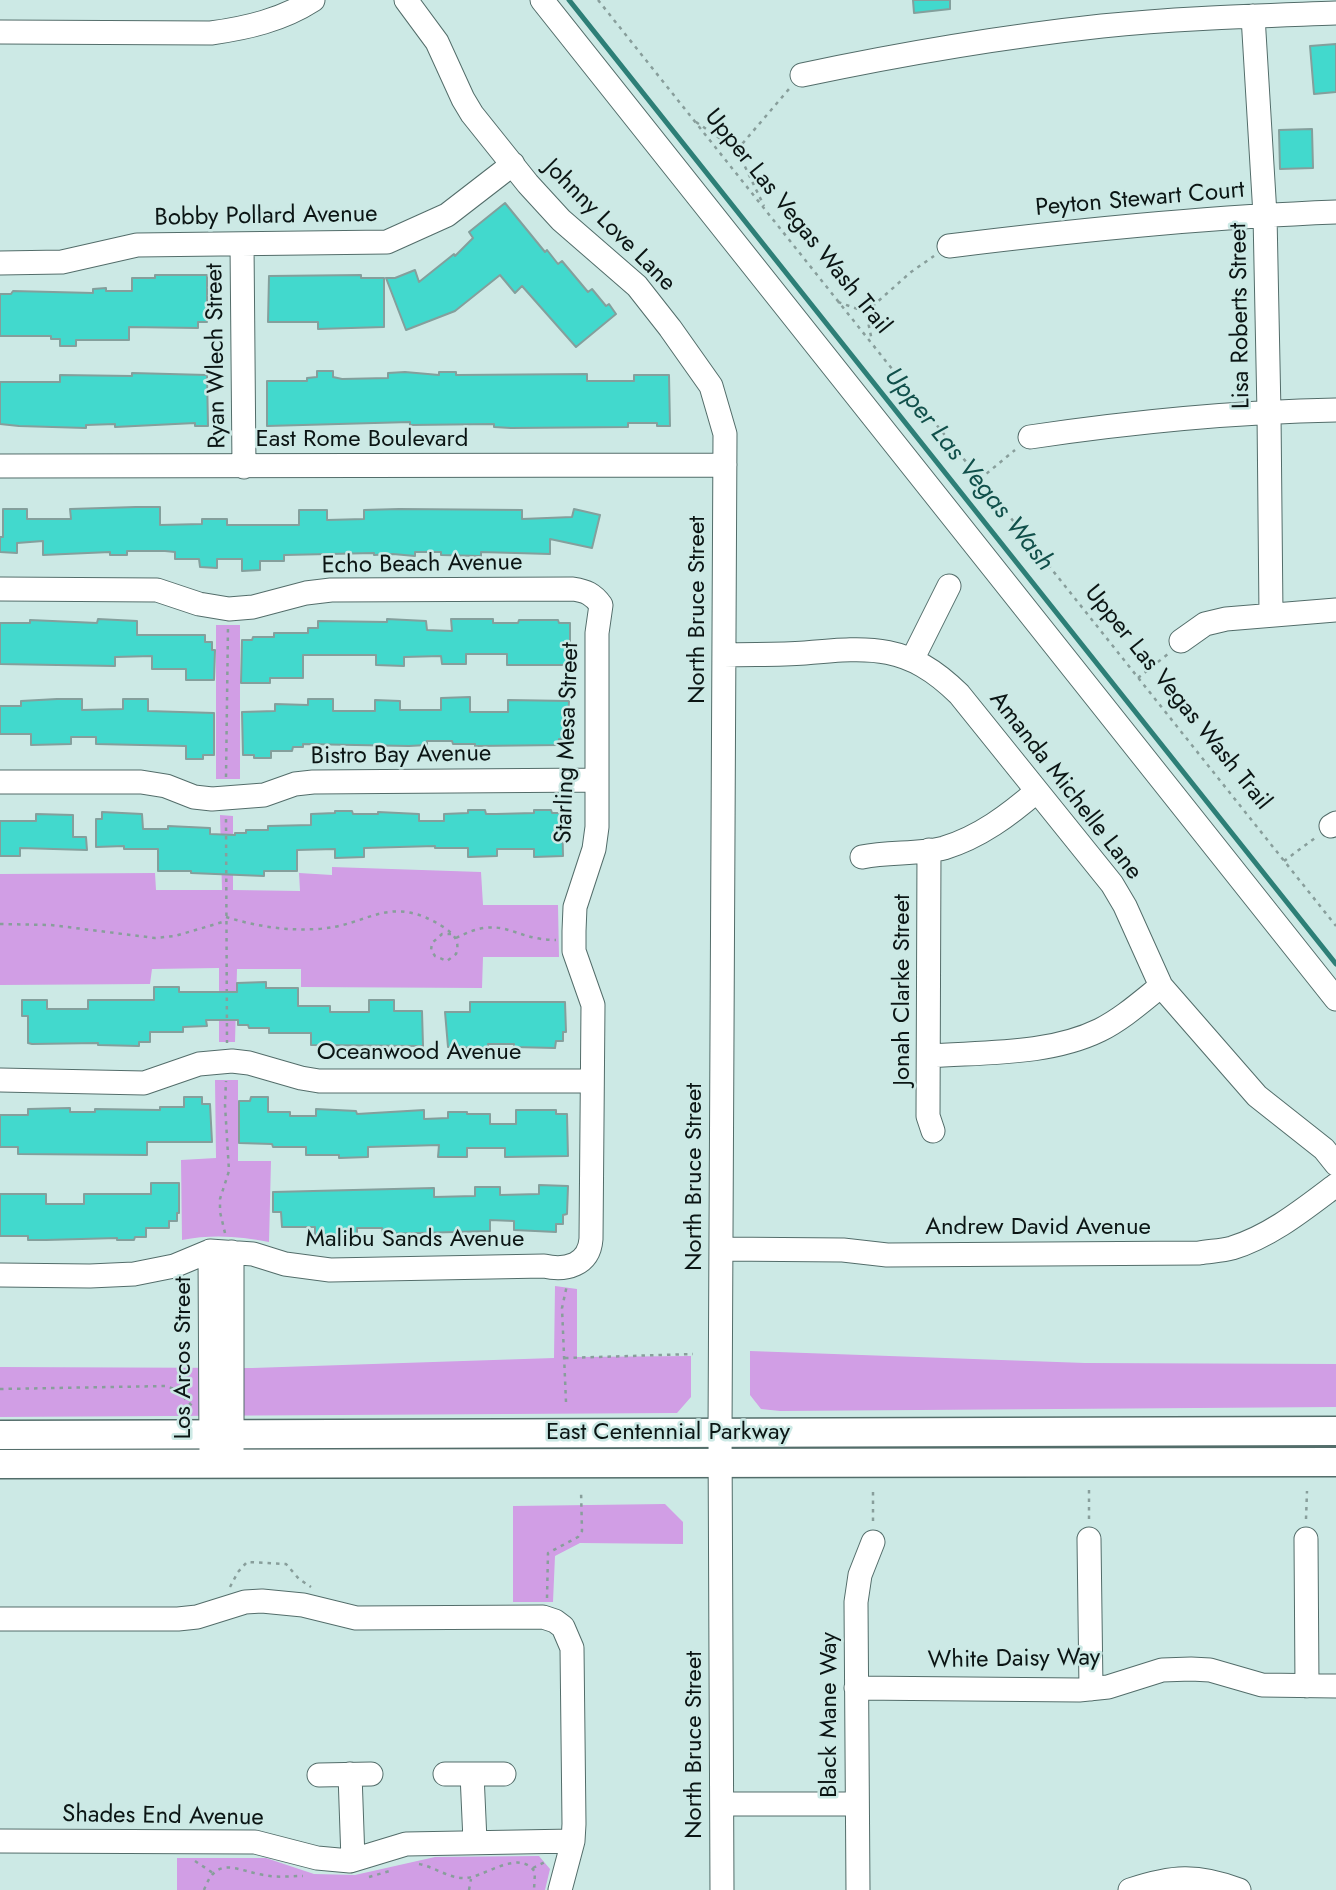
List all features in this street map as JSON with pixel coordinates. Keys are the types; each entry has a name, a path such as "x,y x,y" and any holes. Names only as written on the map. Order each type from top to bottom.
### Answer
{"main road":[{"name":"East Centennial Parkway","path":"0,1435 213,1426 720,1433 1336,1431"},
{"name":"East Centennial Parkway","path":"0,1464 1336,1462"}],"street":[{"path":"0,32 211,33 271,20 313,0"},
{"name":"Johnny Love Lane","path":"406,0 437,42 472,114 561,220 637,286 711,386 725,434 725,465"},
{"path":"542,0 1336,999"},
{"path":"802,75 957,46 1065,31 1147,11 1253,16 1336,13"},
{"name":"Lisa Roberts Street","path":"1253,16 1265,215 1270,615"},
{"name":"Bobby Pollard Avenue","path":"0,263 62,262 137,246 387,242 447,215 513,164"},
{"name":"Peyton Stewart Court","path":"949,246 1115,226 1336,212"},
{"name":"Ryan Wlech Street","path":"242,244 244,467"},
{"path":"1030,437 1116,424 1336,411"},
{"name":"East Rome Boulevard","path":"0,466 725,465"},
{"name":"North Bruce Street","path":"722,1890 720,1433 725,465"},
{"path":"912,660 949,586"},
{"name":"Echo Beach Avenue","path":"0,589 157,590 199,604 229,609 253,607 306,593 331,590 573,589 586,591 595,597"},
{"name":"Starling Mesa Street","path":"573,1264 590,1249 591,1239 593,1005 574,951 574,939 575,907 594,849 597,827 597,633 601,605 595,597"},
{"path":"1181,640 1205,624 1226,619 1336,610"},
{"name":"Amanda Michelle Lane","path":"724,655 878,649 912,660 943,678 959,694 1112,884 1125,906 1161,986 1257,1096 1324,1149 1336,1164"},
{"name":"Bistro Bay Avenue","path":"0,782 141,782 166,786 194,797 226,799 264,796 295,784 313,782 597,780"},
{"path":"862,857 943,848 1007,817 1037,791"},
{"name":"Jonah Clarke Street","path":"929,850 928,1116 933,1131"},
{"path":"929,1056 1035,1048 1079,1039 1120,1019 1161,986"},
{"name":"Oceanwood Avenue","path":"0,1080 144,1083 199,1064 227,1061 249,1063 319,1081 592,1081"},
{"name":"Andrew David Avenue","path":"721,1249 843,1250 887,1255 1199,1253 1231,1248 1257,1238 1336,1185"},
{"name":"Malibu Sands Avenue","path":"0,1275 90,1276 153,1271 222,1252 253,1254 303,1268 330,1270 544,1266 558,1269 573,1264"},
{"name":"Los Arcos Street","path":"222,1252 213,1426 222,1464"},
{"path":"1089,1539 1091,1689"},
{"path":"1306,1539 1307,1686"},
{"name":"Black Mane Way","path":"858,1890 857,1587 873,1542"},
{"path":"0,1619 178,1619 197,1617 245,1602 281,1601 356,1618 555,1623 572,1648 573,1841 557,1875"},
{"name":"White Daisy Way","path":"856,1688 1091,1689 1108,1687 1162,1670 1191,1669 1210,1670 1262,1685 1336,1686"},
{"path":"319,1774 361,1774 353,1860"},
{"path":"444,1774 504,1774"},
{"path":"472,1774 475,1842"},
{"path":"722,1804 857,1804"},
{"name":"Shades End Avenue","path":"0,1841 230,1841 275,1846 332,1861 353,1860 406,1844 573,1841"},
{"path":"1130,1890 1170,1878 1199,1878 1239,1890"}],"path":[{"name":"Upper Las Vegas Wash Trail","path":"598,0 1336,926"},
{"path":"737,150 768,111 802,75"},
{"path":"693,120 737,150 766,212"},
{"path":"866,312 911,272 949,246"},
{"path":"838,302 866,312"},
{"path":"866,312 873,345"},
{"path":"980,480 1030,437"},
{"path":"222,1252 225,1233 220,1199 229,1171 225,1105 229,609"},
{"path":"1138,678 1161,661 1181,640"},
{"path":"1284,861 1334,825"},
{"path":"0,924 51,925 155,938 174,936 226,919 301,930 337,926 381,912 410,912 442,926 452,934 456,938 458,947 452,959 440,960 431,950 432,943 442,934 452,934"},
{"path":"456,938 473,929 492,926 543,940 574,939"},
{"path":"566,1402 562,1308 573,1264"},
{"path":"565,1358 693,1354"},
{"path":"0,1389 166,1386 177,1390 213,1426"},
{"path":"555,1623 546,1559 554,1548 578,1537 582,1531 581,1490"},
{"path":"1089,1490 1089,1539"},
{"path":"1306,1539 1307,1491"},
{"path":"873,1492 873,1542"},
{"path":"226,1608 220,1593 229,1587 247,1562 286,1564 299,1579 310,1584 313,1608"},
{"path":"535,1841 535,1857 557,1875"},
{"path":"533,1868 557,1875"},
{"path":"469,1890 471,1878"}],"shaded area":[{"path":"216,625 240,625 240,779 216,779"},
{"path":"220,815 233,816 233,890 300,891 299,873 332,875 332,867 481,872 483,905 558,905 559,957 483,957 482,988 301,987 301,969 237,969 235,1042 219,1042 219,968 152,969 150,984 0,985 0,874 155,873 156,890 222,890"},
{"path":"215,1080 238,1080 238,1161 271,1161 269,1242 226,1236 182,1240 181,1160 216,1158"},
{"path":"555,1286 577,1289 577,1357 691,1356 691,1397 677,1413 0,1417 0,1367 252,1368 554,1358"},
{"path":"750,1351 1085,1363 1336,1364 1336,1407 780,1411 761,1409 750,1395"},
{"path":"665,1504 683,1522 683,1544 580,1543 555,1556 553,1602 513,1602 513,1506"},
{"path":"539,1856 550,1869 545,1890 177,1890 177,1858 266,1858 314,1874 355,1875 435,1857"}],"building":[{"path":"913,0 950,0 950,9 914,13"},
{"path":"1336,44 1336,92 1314,94 1310,46"},
{"path":"1312,129 1313,168 1280,169 1279,130"},
{"path":"505,203 545,252 547,250 558,264 562,261 588,292 592,289 616,314 576,347 522,286 515,293 500,275 455,311 406,330 386,278 395,278 415,270 419,282 454,254 455,256 473,238 469,232"},
{"path":"155,275 207,275 207,322 198,322 198,328 129,327 129,340 76,340 76,346 60,346 60,339 51,339 51,336 0,336 0,294 11,294 13,291 93,293 93,289 106,288 106,291 132,291 132,278 155,278"},
{"path":"361,275 361,278 384,278 384,327 318,329 318,322 268,322 269,276"},
{"path":"317,371 333,371 333,377 342,379 388,378 388,373 405,372 439,375 439,372 456,372 456,375 587,374 587,381 634,381 634,375 669,375 670,426 628,423 628,427 511,428 494,427 494,424 410,425 410,422 267,426 267,381 307,381 307,378 317,377"},
{"path":"132,373 207,375 208,426 195,426 195,423 115,427 115,424 86,425 86,428 0,424 0,382 60,382 60,375 132,376"},
{"path":"160,507 160,525 202,524 202,519 227,519 227,525 299,525 299,510 327,510 327,520 364,519 364,510 399,509 522,510 522,519 572,517 574,509 600,515 592,548 550,539 550,554 481,552 481,556 415,552 415,556 374,553 284,555 284,561 260,561 260,570 242,571 242,559 217,559 217,568 200,567 199,559 175,559 175,552 165,551 127,551 127,555 110,555 110,552 43,555 43,541 17,543 17,553 0,552 3,509 27,509 27,519 71,519 70,509"},
{"path":"98,619 137,621 137,635 205,635 205,642 212,642 212,650 215,650 214,680 186,680 186,669 152,669 152,656 115,657 115,666 0,664 0,623 30,623 30,620 97,623"},
{"path":"387,619 426,621 427,630 452,631 451,619 493,619 493,623 558,620 559,623 570,623 570,665 507,665 507,654 466,654 466,664 442,664 441,656 404,657 404,666 376,665 376,655 303,655 303,678 270,678 270,683 241,683 242,640 274,637 274,633 308,633 308,628 318,628 318,621 387,622"},
{"path":"470,697 470,712 508,712 508,700 569,701 567,739 559,739 559,745 475,746 453,744 452,741 427,741 427,745 409,746 303,744 303,747 293,747 292,751 271,751 271,758 243,755 242,712 275,711 275,704 308,705 308,699 333,699 333,711 375,711 375,700 400,701 400,710 441,710 441,698"},
{"path":"82,699 82,710 123,709 123,699 148,699 148,711 214,713 214,755 203,755 203,759 186,759 186,746 96,744 96,737 71,737 71,744 31,745 31,734 0,734 0,706 21,706 21,701"},
{"path":"468,810 485,810 486,814 534,813 534,810 562,813 563,856 534,857 534,849 497,849 497,856 468,857 468,848 435,846 364,848 364,857 335,858 335,849 297,850 297,871 264,871 264,876 158,871 158,849 96,847 96,819 102,819 102,812 142,814 143,829 168,829 168,826 210,828 210,834 235,835 246,833 246,830 268,830 268,826 311,825 311,814 335,811 352,811 353,814 419,814 419,821 444,821 444,814 468,813"},
{"path":"36,814 73,815 73,837 86,837 87,850 20,848 20,856 0,856 0,821 36,821"},
{"path":"266,982 266,988 298,988 298,1006 330,1006 330,1012 369,1012 369,1000 394,1000 394,1011 422,1011 423,1046 311,1045 311,1033 269,1033 269,1028 238,1025 238,1020 206,1020 207,1026 183,1027 183,1032 150,1032 150,1042 139,1042 139,1046 98,1043 32,1044 28,1043 28,1016 22,1016 22,1000 47,1000 47,1009 88,1009 88,1000 154,1000 154,987 179,987 179,992 237,992 237,983"},
{"path":"470,1002 565,1002 566,1032 563,1032 563,1041 556,1041 555,1048 514,1047 514,1044 488,1044 488,1048 448,1047 445,1012 470,1012"},
{"path":"184,1097 202,1097 202,1104 210,1104 212,1142 147,1142 147,1155 18,1154 18,1147 0,1147 0,1115 28,1115 28,1109 70,1108 70,1112 95,1112 95,1109 160,1110 160,1107 184,1107"},
{"path":"251,1097 268,1097 268,1112 290,1112 290,1116 316,1116 316,1109 356,1111 357,1114 424,1110 424,1119 448,1118 448,1112 467,1112 490,1114 490,1124 516,1124 516,1110 556,1110 556,1114 567,1114 568,1156 505,1157 505,1148 467,1148 467,1157 438,1157 439,1145 368,1147 368,1157 339,1158 339,1155 306,1155 306,1147 239,1143 239,1101 250,1101"},
{"path":"151,1183 179,1183 179,1213 177,1221 169,1221 169,1228 146,1228 146,1237 135,1237 134,1240 28,1240 28,1236 0,1236 0,1194 46,1194 46,1204 84,1204 84,1194 151,1194"},
{"path":"539,1185 568,1186 567,1214 563,1215 563,1224 556,1224 556,1232 514,1230 514,1221 490,1220 490,1231 383,1234 382,1228 357,1228 357,1234 315,1235 315,1227 282,1227 281,1212 273,1212 273,1192 434,1188 434,1197 475,1196 475,1187 500,1187 500,1195 539,1194"}],"waterway":[{"name":"Upper Las Vegas Wash","path":"569,0 1336,964"}]}
